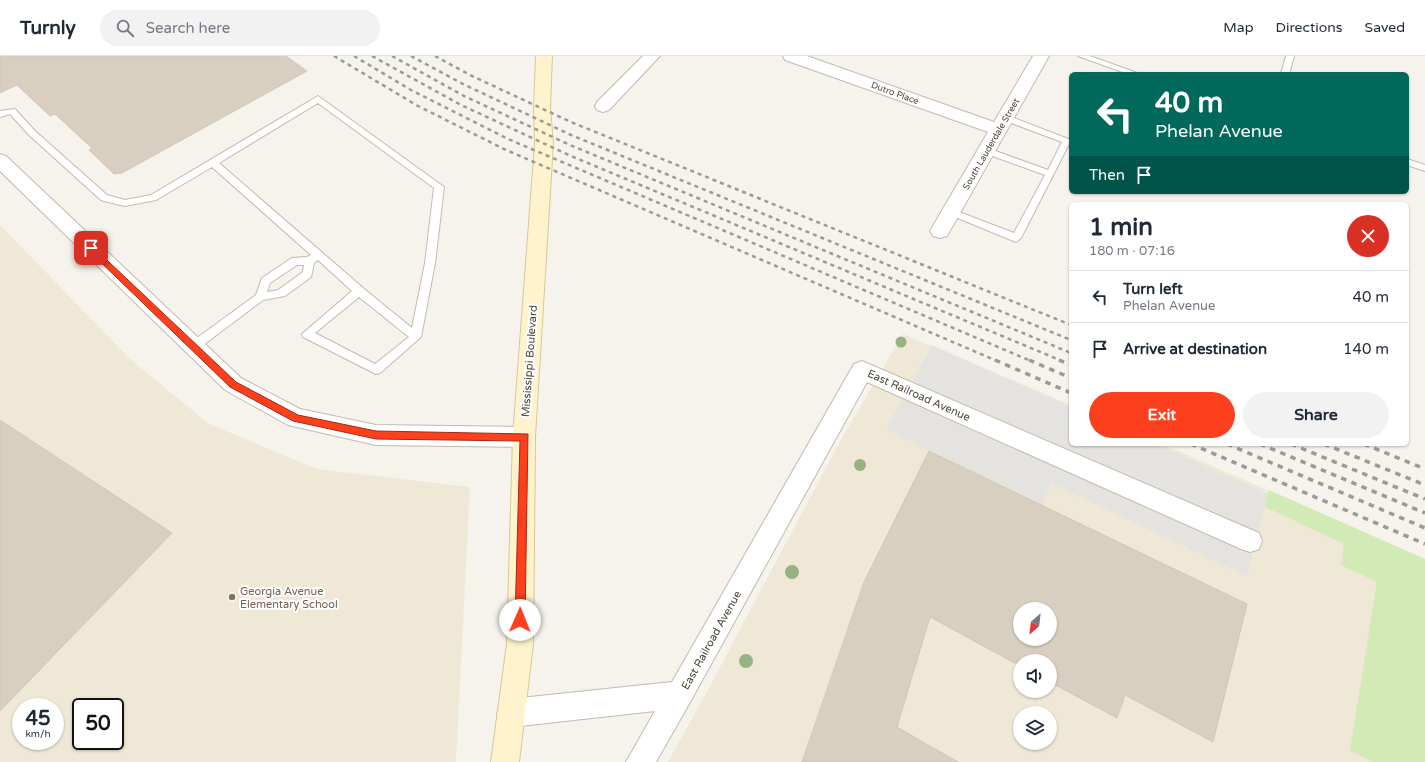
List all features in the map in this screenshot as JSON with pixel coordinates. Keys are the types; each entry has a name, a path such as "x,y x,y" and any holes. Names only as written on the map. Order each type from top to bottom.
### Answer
{"main road":[{"name":"Mississippi Boulevard","path":"505,762 520,644 524,437 544,143 542,108 544,56"}],"street":[{"path":"603,106 652,56"},
{"name":"Dutro Place","path":"791,56 1002,124"},
{"name":"South Lauderdale Street","path":"940,230 1041,56"},
{"path":"0,160 233,384 296,418 376,435 524,437"},
{"name":"East Railroad Avenue","path":"640,762 680,695 862,370 1250,541"},
{"name":"East Railroad Avenue","path":"511,713 680,695"}],"lane":[{"path":"1082,56 1130,72"},
{"path":"1286,72 1290,56"},
{"path":"0,114 12,111 32,133 104,198 125,203 153,198 318,98 439,187 430,263 416,337 376,370 307,334 359,291"},
{"path":"951,212 1016,238 1067,141 1002,124"},
{"path":"987,151 1050,174"},
{"path":"212,162 319,254 359,291 416,337"},
{"path":"1409,163 1425,168"},
{"path":"260,297 266,282 295,261 309,262 319,254"},
{"path":"194,346 260,297 281,293 308,274 309,262"}],"shaded area":[{"name":"Georgia Avenue Elementary School","path":"0,225 130,359 209,424 317,469 470,487 456,762 0,762"},
{"path":"903,334 1069,404 1069,446 1167,446 1425,559 1425,762 668,762 839,443"},
{"path":"932,345 1069,406 1069,446 1160,446 1268,494 1247,576 1051,483 1042,505 886,429"}],"green space":[{"path":"1269,490 1425,559 1425,762 1372,762 1350,750 1377,582 1341,565 1344,544 1265,507"}],"building":[{"path":"0,56 286,56 307,71 122,173 114,174 89,150 92,148 55,114 50,116 17,85 0,93"},
{"path":"0,420 172,533 0,711"},
{"path":"929,451 1247,604 1213,742 1125,695 1117,718 1057,686 1057,654 1013,654 1013,662 930,617 897,727 958,762 802,762 864,582"}],"railway":[{"path":"334,56 418,106 506,150 997,361"},
{"path":"354,56 411,90 508,139 1031,361"},
{"path":"372,56 461,105 571,156 1062,361"},
{"path":"392,56 464,96 570,145 1069,352"},
{"path":"411,56 463,84 571,135 1069,339"},
{"path":"435,56 470,75 571,122 1069,324"},
{"path":"995,360 1069,392"},
{"path":"1029,360 1069,377"},
{"path":"1059,360 1069,364"},
{"path":"1196,446 1425,544"},
{"path":"1232,446 1425,528"},
{"path":"1265,446 1425,513"},
{"path":"1296,446 1425,499"},
{"path":"1329,446 1425,485"},
{"path":"1369,446 1425,469"}],"place":[{"name":"Georgia Avenue Elementary School","path":"232,597"}],"route":[{"path":"91,248 233,384 296,418 376,435 524,437 520,620"}]}
